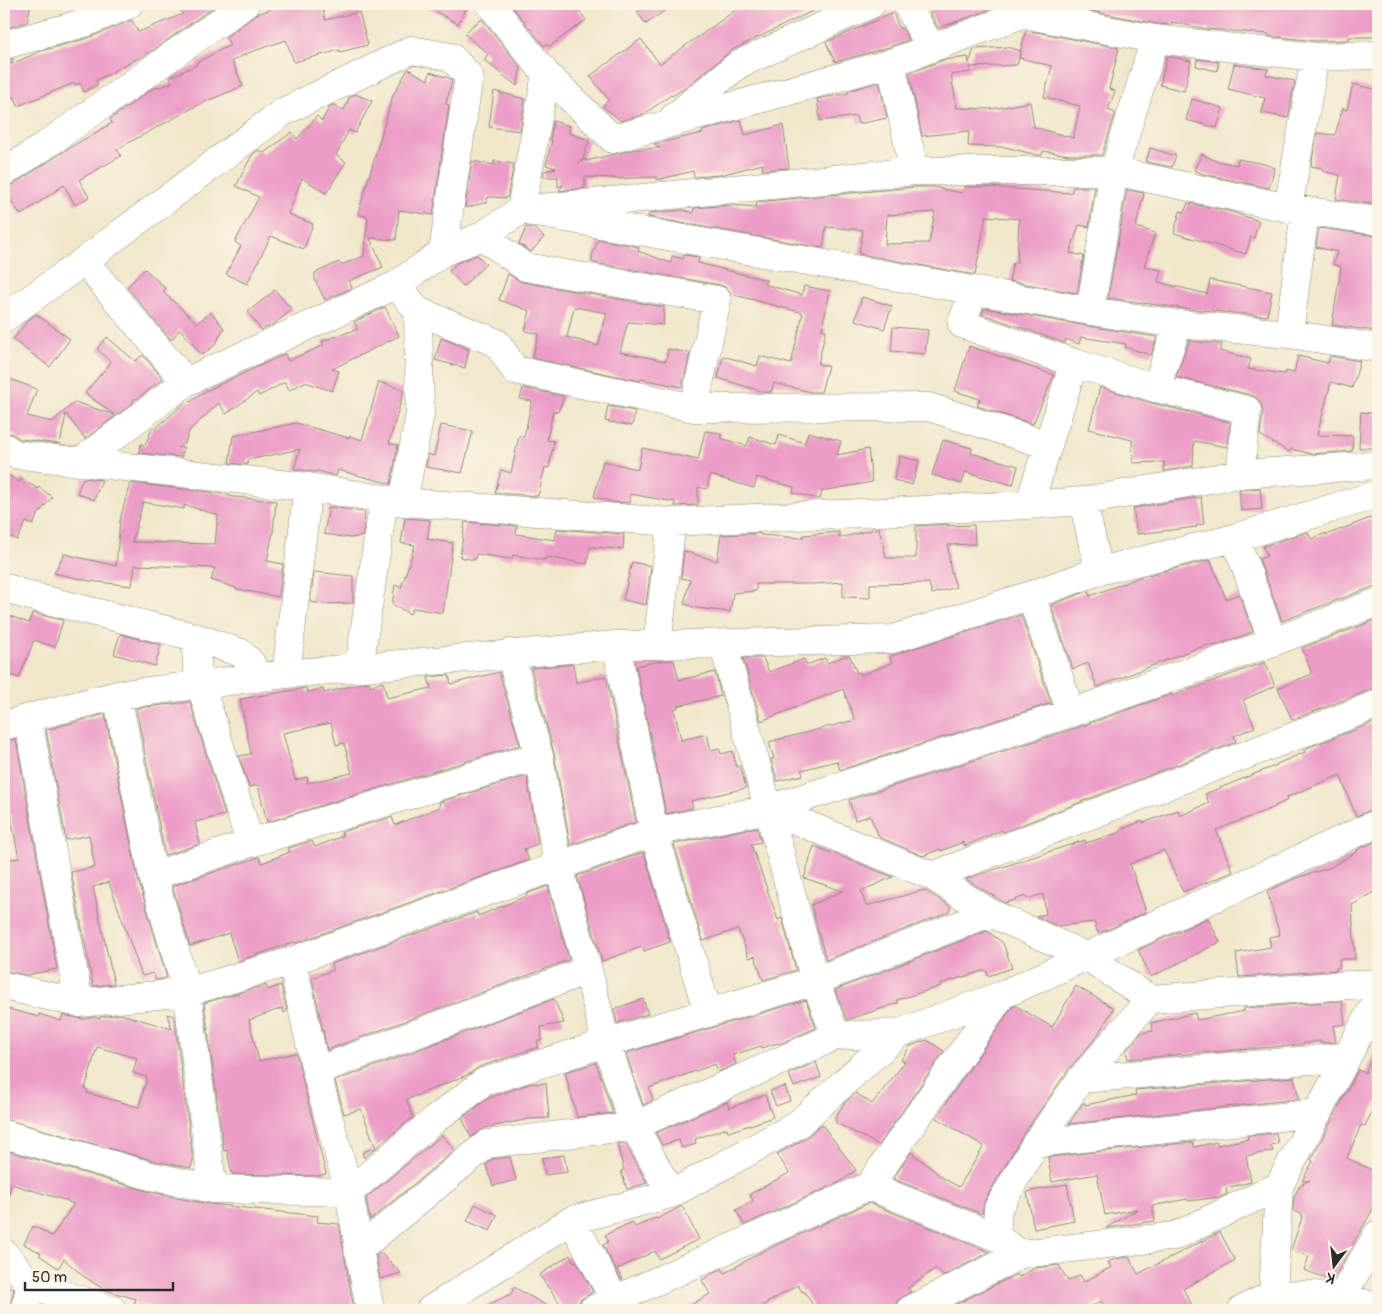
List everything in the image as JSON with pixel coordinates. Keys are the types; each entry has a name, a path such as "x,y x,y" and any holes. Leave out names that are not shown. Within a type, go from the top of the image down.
{"street":[{"path":"4,45 84,23 129,4"},
{"path":"4,172 48,144 245,4"},
{"path":"490,4 546,74 613,139 891,63 1049,4"},
{"path":"907,4 930,48"},
{"path":"666,124 738,64 861,6"},
{"path":"1023,14 1155,40 1315,57 1378,55"},
{"path":"1090,311 1114,171 1155,40"},
{"path":"4,318 284,112 411,50 451,57 469,76 443,252"},
{"path":"1288,334 1297,210 1315,57"},
{"path":"891,63 914,171"},
{"path":"521,210 546,74"},
{"path":"80,462 186,382 396,285 443,252 482,236 521,210 914,171 1114,171 1297,210 1378,221"},
{"path":"521,210 973,292 1090,311 1178,324 1288,334 1378,348"},
{"path":"482,236 524,266 717,300 694,408"},
{"path":"84,261 186,382"},
{"path":"396,285 418,311 496,343 515,370 694,408 929,407 1048,445"},
{"path":"973,292 962,324 1074,363 1156,388 1247,410 1240,474"},
{"path":"359,668 393,500 420,414 418,311"},
{"path":"1156,388 1178,324"},
{"path":"1029,505 1074,363"},
{"path":"4,447 14,454 308,487 393,500 672,522 1083,501 1240,474 1378,465"},
{"path":"286,674 308,487"},
{"path":"79,1003 16,722 117,695 286,674 616,645 657,646 893,639 1100,571 1236,538 1378,494"},
{"path":"1083,501 1100,571"},
{"path":"657,646 672,522"},
{"path":"1236,538 1273,642"},
{"path":"4,587 26,595 195,637 242,653 251,663 257,678"},
{"path":"1031,595 1071,713"},
{"path":"4,986 79,1003 187,992 292,960 654,832 768,809 1071,713 1273,642 1378,602"},
{"path":"195,637 196,667 250,843"},
{"path":"723,643 815,981 836,1036"},
{"path":"616,645 654,832 708,1013"},
{"path":"510,653 538,756 558,865 588,970 606,1043 634,1126 671,1194"},
{"path":"117,695 153,876 187,992 213,1189"},
{"path":"932,876 1378,704"},
{"path":"153,876 250,843 538,756"},
{"path":"768,809 932,876 990,913 1086,956 1150,999 1378,983"},
{"path":"358,1250 487,1144 634,1126 836,1036 899,1032 1002,995 1378,823"},
{"path":"4,1134 151,1176 213,1189 349,1192 433,1121 484,1082 606,1043 815,981 990,913"},
{"path":"292,960 316,1071 349,1192 370,1310"},
{"path":"316,1071 588,970"},
{"path":"572,1220 603,1305 869,1186 1002,995"},
{"path":"1273,1294 1279,1186 1378,998"},
{"path":"996,1237 998,1208 1036,1143 1081,1078 1150,999"},
{"path":"430,1310 572,1220 671,1194 798,1125 899,1032"},
{"path":"1081,1078 1347,1058"},
{"path":"1036,1143 1318,1113"},
{"path":"869,1186 996,1237 1021,1254"},
{"path":"910,1310 1021,1254 1175,1236 1279,1186"},
{"path":"1342,1296 1378,1234"},
{"path":"4,1253 27,1298 112,1310"},
{"path":"1242,1310 1273,1294 1342,1296 1378,1308"}],"building":[{"path":"4,4 31,4 27,22 4,29"},
{"path":"176,4 218,4 149,53 96,80 98,84 84,92 80,83 75,85 74,83 18,106 15,97 4,99 4,60 14,59 7,66 41,51 88,38 132,20 138,32 183,14"},
{"path":"286,4 322,4 325,20 359,12 368,45 294,62 286,40 248,53 232,61 243,86 200,104 117,149 121,156 79,180 89,197 75,205 64,185 21,215 4,191 4,187 12,185 112,123 110,119 152,89 172,83 170,77 197,65 196,63 230,45 226,37 257,14"},
{"path":"422,4 469,4 458,24"},
{"path":"510,4 574,4 586,20 549,47 547,44 544,46"},
{"path":"648,4 674,4 646,24 637,12"},
{"path":"744,4 827,4 732,50 685,88 671,95 644,114 621,121 602,106 609,100 590,76 641,39 660,64"},
{"path":"928,4 1003,5 938,28 930,13 933,12"},
{"path":"1070,4 1378,4 1378,37 1349,37 1349,40 1316,41 1268,36 1269,34 1206,29 1171,22 1171,25 1157,24 1070,7"},
{"path":"893,13 900,29 902,28 909,40 835,62 826,42"},
{"path":"482,19 521,68 517,86 484,60 488,54 465,34"},
{"path":"1026,30 1119,48 1109,89 1115,91 1108,110 1115,113 1115,115 1102,155 1069,155 1043,151 1042,155 1037,155 1005,147 968,146 969,131 922,136 909,73 943,60 968,57 969,63 974,49 1008,47 1021,51","holes":["1019,58 1052,66 1044,97 1080,106 1073,138 1034,127 1030,102 991,109 957,108 951,75 970,72 970,67 1017,65"]},
{"path":"1167,56 1191,61 1184,91 1160,85"},
{"path":"1197,59 1219,62 1217,71 1196,66"},
{"path":"1234,64 1268,69 1266,75 1295,81 1288,118 1262,113 1265,98 1228,89"},
{"path":"408,69 428,80 430,72 449,78 452,81 446,104 449,105 433,215 399,210 396,240 370,238 383,267 349,281 352,288 325,300 315,280 315,273 339,262 341,265 364,256 368,217 358,214 393,95"},
{"path":"879,82 887,118 858,124 856,116 820,121 817,99 849,93 848,91"},
{"path":"1353,84 1378,90 1378,205 1336,199 1340,175 1322,171 1323,168 1311,166 1317,133 1335,135 1343,108 1347,110"},
{"path":"494,91 525,99 520,131 489,127"},
{"path":"355,94 372,101 355,133 349,130 336,155 346,162 326,193 302,178 288,214 313,224 304,249 271,236 247,284 226,274 241,246 235,242 259,197 236,186 252,155 258,150 264,153 292,132 297,139 317,116 322,121 330,106 334,105 344,110 349,98"},
{"path":"1192,99 1223,108 1217,128 1186,120"},
{"path":"741,120 745,135 783,125 789,168 762,170 763,164 720,175 694,177 693,171 657,180 657,177 614,179 585,177 585,188 559,191 563,185 558,187 558,177 543,177 544,171 556,168 546,165 552,140 550,140 553,121 570,126 569,133 589,140 583,159 578,163 586,159 586,161 637,149 660,148 654,144 703,133 702,131"},
{"path":"1150,148 1176,156 1172,167 1146,162"},
{"path":"1202,154 1216,161 1237,165 1238,159 1275,168 1269,188 1203,174 1194,170"},
{"path":"472,161 494,165 494,161 514,164 507,198 488,197 487,202 465,208"},
{"path":"915,187 934,187 962,193 964,187 988,187 1071,193 1073,187 1095,187 1089,227 1079,225 1070,253 1084,256 1077,293 1009,281 1013,263 1017,263 1019,219 986,216 975,275 859,254 863,230 826,227 823,248 648,217 649,213 683,210 693,213 694,208 732,205 756,207 757,202","holes":["935,212 929,243 885,244 887,215"]},
{"path":"1127,190 1144,193 1136,227 1155,233 1144,266 1161,270 1158,282 1207,294 1210,280 1272,292 1267,316 1180,308 1108,298"},
{"path":"1188,203 1229,211 1259,221 1254,238 1251,237 1246,254 1174,233 1180,211 1184,212"},
{"path":"526,227 534,228 544,237 531,252 519,244"},
{"path":"1319,228 1378,236 1378,268 1373,285 1378,287 1378,321 1376,331 1332,325 1341,267 1333,264 1337,252 1316,247"},
{"path":"598,239 639,247 638,251 671,263 672,256 683,259 684,255 699,257 698,263 766,280 764,284 802,295 804,286 830,291 822,329 826,330 818,364 828,366 821,392 810,392 774,383 771,392 764,392 718,378 723,356 757,366 760,356 791,364 803,313 731,294 727,288 720,285 592,262 592,256"},
{"path":"477,255 486,264 463,286 449,271 457,263"},
{"path":"145,269 166,289 163,292 197,323 211,312 224,328 215,345 202,355 180,329 171,340 127,287"},
{"path":"508,274 522,282 664,307 663,325 628,322 620,352 666,361 668,349 690,353 682,387 641,379 640,381 532,358 539,334 525,331 530,311 499,300","holes":["574,307 607,313 598,346 567,337"]},
{"path":"275,290 292,310 274,324 261,330 248,312"},
{"path":"862,297 892,306 884,329 855,320"},
{"path":"385,307 399,336 332,369 339,371 332,391 305,382 289,390 285,382 259,396 257,392 226,414 219,403 189,431 185,443 177,448 184,447 181,457 139,453 141,444 145,445 153,427 156,428 188,400 190,402 206,391 285,354 288,361 324,345 322,341 358,329 354,322"},
{"path":"984,308 1157,337 1151,355 1125,347 1126,344 1081,337 1079,344 1066,339 1065,343 982,314"},
{"path":"36,314 70,339 50,367 13,340 28,320"},
{"path":"893,327 928,330 925,354 891,351"},
{"path":"107,337 135,361 143,355 163,379 137,399 134,399 133,403 85,439 66,414 60,444 20,439 13,434 4,432 4,377 37,389 27,416 52,422 75,402 115,415 85,393 111,362 97,349"},
{"path":"441,338 469,349 465,368 435,360"},
{"path":"1189,341 1222,344 1220,351 1251,359 1248,369 1285,374 1286,371 1294,373 1298,356 1328,363 1330,356 1360,361 1352,388 1331,382 1317,435 1353,436 1352,451 1311,454 1291,449 1289,452 1260,435 1263,411 1257,398 1176,377"},
{"path":"969,346 1054,375 1033,424 977,406 980,399 955,391"},
{"path":"379,382 404,390 389,443 398,445 391,484 338,470 336,476 317,471 294,469 300,449 248,460 247,465 229,463 233,436 296,423 362,440"},
{"path":"1100,387 1152,403 1230,422 1227,447 1194,441 1193,466 1164,471 1164,462 1133,463 1132,440 1089,429"},
{"path":"523,388 564,396 558,412 553,411 547,440 554,441 549,468 545,467 538,496 495,493 501,470 511,473 519,436 524,437 532,401 520,399"},
{"path":"608,406 635,411 632,426 605,421"},
{"path":"1361,412 1378,414 1378,448 1359,448"},
{"path":"441,425 473,431 462,473 426,467 428,454 434,456"},
{"path":"705,431 721,433 721,438 747,446 750,437 776,445 779,435 805,443 808,432 841,441 837,455 868,449 872,482 822,491 820,499 793,493 794,487 757,477 754,488 710,475 707,489 698,487 698,505 675,506 675,502 630,494 630,503 613,502 594,497 603,461 638,469 642,448 698,460"},
{"path":"943,440 972,448 971,453 1018,466 1013,485 965,472 962,484 932,475"},
{"path":"900,456 919,461 912,485 894,480"},
{"path":"4,472 19,482 22,479 38,489 39,487 52,497 37,516 33,525 26,522 17,540 4,533 4,524 10,511 4,508 10,499 4,495"},
{"path":"83,478 102,480 94,500 77,493"},
{"path":"130,483 276,501 273,532 267,561 283,564 279,597 236,589 211,580 215,568 135,565 132,586 90,581 54,573 64,554 116,566 120,520","holes":["143,502 184,509 184,505 218,515 215,544 132,542"]},
{"path":"1260,488 1262,509 1241,511 1239,490"},
{"path":"1201,497 1204,524 1196,525 1197,527 1137,534 1133,508"},
{"path":"329,507 365,512 363,536 350,538 324,534"},
{"path":"1378,515 1378,587 1372,587 1282,621 1259,559 1267,556 1263,546 1308,532 1311,539 1326,533 1326,535"},
{"path":"405,518 430,520 427,539 453,543 443,613 413,608 410,614 392,604 395,585 401,588 415,545 401,543"},
{"path":"465,522 517,526 516,534 555,540 557,529 624,534 623,549 590,547 587,564 546,557 545,560 513,555 512,559 476,554 475,560 460,557"},
{"path":"948,524 948,526 974,525 975,544 948,545 950,568 956,587 932,594 929,583 870,584 870,598 843,597 843,582 756,584 756,591 733,593 730,612 697,608 684,604 690,580 681,578 684,551 717,561 721,535 760,533 760,535 803,538 803,535 839,532 839,538 879,528 886,558 916,558 916,526"},
{"path":"1210,560 1226,599 1239,594 1253,632 1213,646 1212,644 1195,649 1097,687 1088,663 1073,669 1051,605 1088,591 1090,596 1140,577"},
{"path":"632,562 651,566 646,605 623,600"},
{"path":"314,572 353,576 353,603 324,604 310,602"},
{"path":"32,613 63,620 55,647 34,640 19,678 4,673 4,624 7,615 29,623"},
{"path":"1021,615 1051,703 840,770 837,761 801,770 803,775 777,781 769,742 855,720 843,689 761,721 743,658 763,658 769,672 804,659 807,665 825,658 827,663 850,656 857,673 860,672 861,675 892,663 890,657 905,651"},
{"path":"1378,619 1378,689 1372,689 1292,720 1278,688 1312,674 1302,648"},
{"path":"120,634 161,645 155,666 114,654"},
{"path":"674,660 679,680 715,672 721,696 677,706 678,708 674,709 681,740 707,734 711,750 719,748 721,754 733,751 736,767 740,766 746,788 691,801 693,808 666,814 636,666"},
{"path":"1265,662 1275,686 1243,700 1255,727 1234,736 1236,742 1003,832 1002,830 965,846 963,842 923,856 879,837 870,816 855,820 849,800 1076,728"},
{"path":"573,664 576,683 606,676 636,822 570,845 554,753 531,668"},
{"path":"499,672 520,745 267,822 258,785 249,787 239,756 251,754 240,699 306,688 307,692 323,689 324,693 369,682 370,686 383,682 387,698 431,688 428,677 449,675 451,684","holes":["331,723 336,745 344,743 352,773 308,783 307,777 295,780 283,733"]},
{"path":"190,702 225,815 195,822 200,844 165,855 136,708"},
{"path":"105,714 138,879 167,978 156,980 153,973 142,976 109,882 93,887 114,984 93,986 71,872 95,867 89,835 66,840 46,730"},
{"path":"1378,721 1378,808 1356,816 1340,775 1287,797 1288,800 1275,807 1216,830 1233,872 1183,892 1164,850 1130,864 1146,912 1105,931 1098,933 1094,922 1057,926 1036,916 1046,914 1043,894 1027,899 1026,896 1005,903 966,879 1085,840 1086,843 1121,832 1120,830 1142,821 1143,823 1178,810 1180,816 1209,803 1205,794 1277,765 1305,752 1304,749"},
{"path":"16,739 57,969 27,975 4,971 4,860 19,858 10,813 4,815 4,741"},
{"path":"527,776 538,844 524,849 529,860 296,943 238,961 229,933 190,946 172,886 259,857 262,863 290,852 288,848 312,841 315,847 343,836 341,832 392,817 395,825 440,807 439,802"},
{"path":"757,827 761,842 751,844 778,920 782,918 796,970 763,980 755,956 749,958 738,929 703,941 674,844"},
{"path":"1378,840 1378,890 1352,905 1355,959 1339,959 1340,967 1336,968 1337,970 1239,977 1236,953 1271,947 1269,937 1280,935 1267,891 1296,878 1329,868 1357,850"},
{"path":"814,846 893,877 861,891 866,906 924,890 951,907 949,912 826,960 811,905 843,891 804,878"},
{"path":"644,852 670,942 644,951 642,947 602,961 577,876"},
{"path":"548,886 569,960 327,1050 312,978 333,970 331,964 477,912 478,916"},
{"path":"1208,918 1220,942 1151,977 1138,950"},
{"path":"987,931 1003,943 1012,968 988,976 986,970 940,984 941,986 897,1000 898,1003 847,1020 835,990"},
{"path":"266,985 268,990 281,985 287,1011 284,1013 282,1008 249,1020 259,1061 296,1053 326,1174 318,1176 232,1174 227,1150 224,1151 204,1003"},
{"path":"1076,986 1114,1008 1095,1039 1068,1070 1023,1135 985,1200 982,1214 893,1179 911,1152 943,1178 959,1187 984,1146 936,1118 1012,1007 1016,1006 1052,1027"},
{"path":"554,999 564,1023 541,1027 542,1040 537,1042 539,1047 479,1067 469,1074 406,1100 413,1117 376,1148 361,1109 344,1114 335,1081"},
{"path":"643,999 648,1014 617,1023 614,1009"},
{"path":"806,1000 816,1028 779,1044 762,1048 761,1046 733,1055 736,1064 718,1072 715,1064 649,1088 653,1100 643,1105 626,1053"},
{"path":"1342,1001 1345,1024 1333,1026 1336,1042 1321,1043 1320,1041 1297,1045 1128,1059 1126,1051 1141,1033 1153,1031 1151,1023 1195,1013 1197,1020 1244,1011 1244,1008"},
{"path":"4,1008 39,1017 39,1014 61,1021 63,1015 83,1019 95,1017 100,1019 100,1017 121,1014 172,1029 167,1014 174,1016 193,1160 191,1168 155,1161 4,1119 4,1080 11,1055 4,1053","holes":["97,1047 137,1058 133,1073 147,1077 139,1107 87,1093 88,1090 85,1089"]},
{"path":"927,1040 944,1051 879,1145 836,1123 836,1116 845,1102 856,1093 872,1104 905,1062 901,1060 910,1046"},
{"path":"1378,1044 1378,1099 1365,1126 1361,1125 1347,1158 1378,1173 1378,1200 1333,1280 1331,1280 1304,1270 1309,1256 1291,1250 1303,1215 1293,1210 1294,1197 1300,1185 1310,1180 1302,1181 1358,1070 1365,1073"},
{"path":"816,1062 821,1077 794,1087 789,1074"},
{"path":"596,1063 613,1113 577,1117 565,1072"},
{"path":"1294,1077 1299,1099 1069,1124 1083,1103 1085,1105 1136,1095 1135,1090"},
{"path":"546,1083 549,1118 529,1119 485,1128 471,1137 462,1118 487,1099 529,1084"},
{"path":"785,1086 790,1101 776,1106 770,1091"},
{"path":"765,1095 773,1117 728,1132 727,1128 695,1139 696,1144 682,1148 679,1140 662,1145 656,1133 727,1102 729,1108"},
{"path":"819,1126 823,1126 856,1170 840,1182 744,1225 736,1210 753,1201 750,1194 789,1173 777,1154 805,1139"},
{"path":"1276,1133 1278,1143 1271,1145 1273,1151 1246,1156 1251,1182 1226,1188 1227,1194 1221,1197 1188,1201 1187,1199 1152,1206 1155,1221 1106,1228 1138,1209 1105,1215 1097,1174 1052,1182 1048,1157 1193,1142 1194,1147 1217,1142 1217,1145 1248,1139 1247,1136"},
{"path":"442,1135 455,1150 370,1220 366,1198"},
{"path":"625,1143 647,1183 627,1189 621,1171 624,1170 617,1144"},
{"path":"376,1148 364,1158 362,1152"},
{"path":"4,1150 147,1191 187,1200 318,1216 317,1222 339,1224 354,1310 165,1310 134,1303 136,1299 105,1290 83,1276 64,1259 58,1268 39,1255 41,1253 24,1244 33,1226 52,1236 74,1204 11,1184 8,1196 4,1195"},
{"path":"564,1155 567,1172 545,1175 542,1158"},
{"path":"510,1157 516,1180 493,1186 486,1165 493,1159"},
{"path":"1067,1184 1074,1221 1034,1229 1027,1192"},
{"path":"869,1203 990,1252 943,1276 936,1268 908,1288 911,1292 897,1301 895,1310 816,1310 798,1285 755,1310 682,1310 710,1294 702,1280 717,1271 722,1269 725,1273 759,1253"},
{"path":"475,1204 497,1215 490,1231 467,1221"},
{"path":"682,1206 699,1239 659,1259 655,1251 617,1269 623,1279 621,1280 603,1245 608,1242 605,1235 632,1222 635,1227 657,1219"},
{"path":"1220,1232 1235,1260 1183,1289 1195,1310 1106,1310 1101,1301 1085,1310 944,1310 1017,1274 1019,1277 1035,1268 1059,1265 1068,1281 1080,1275 1084,1282 1111,1267 1108,1262 1129,1257 1138,1274"},
{"path":"380,1252 401,1273 380,1279 376,1255"},
{"path":"570,1255 574,1262 576,1261 593,1292 580,1300 577,1310 565,1310 539,1275"},
{"path":"4,1285 14,1289 9,1310 4,1310"},
{"path":"514,1287 554,1310 477,1310 511,1294"}]}
